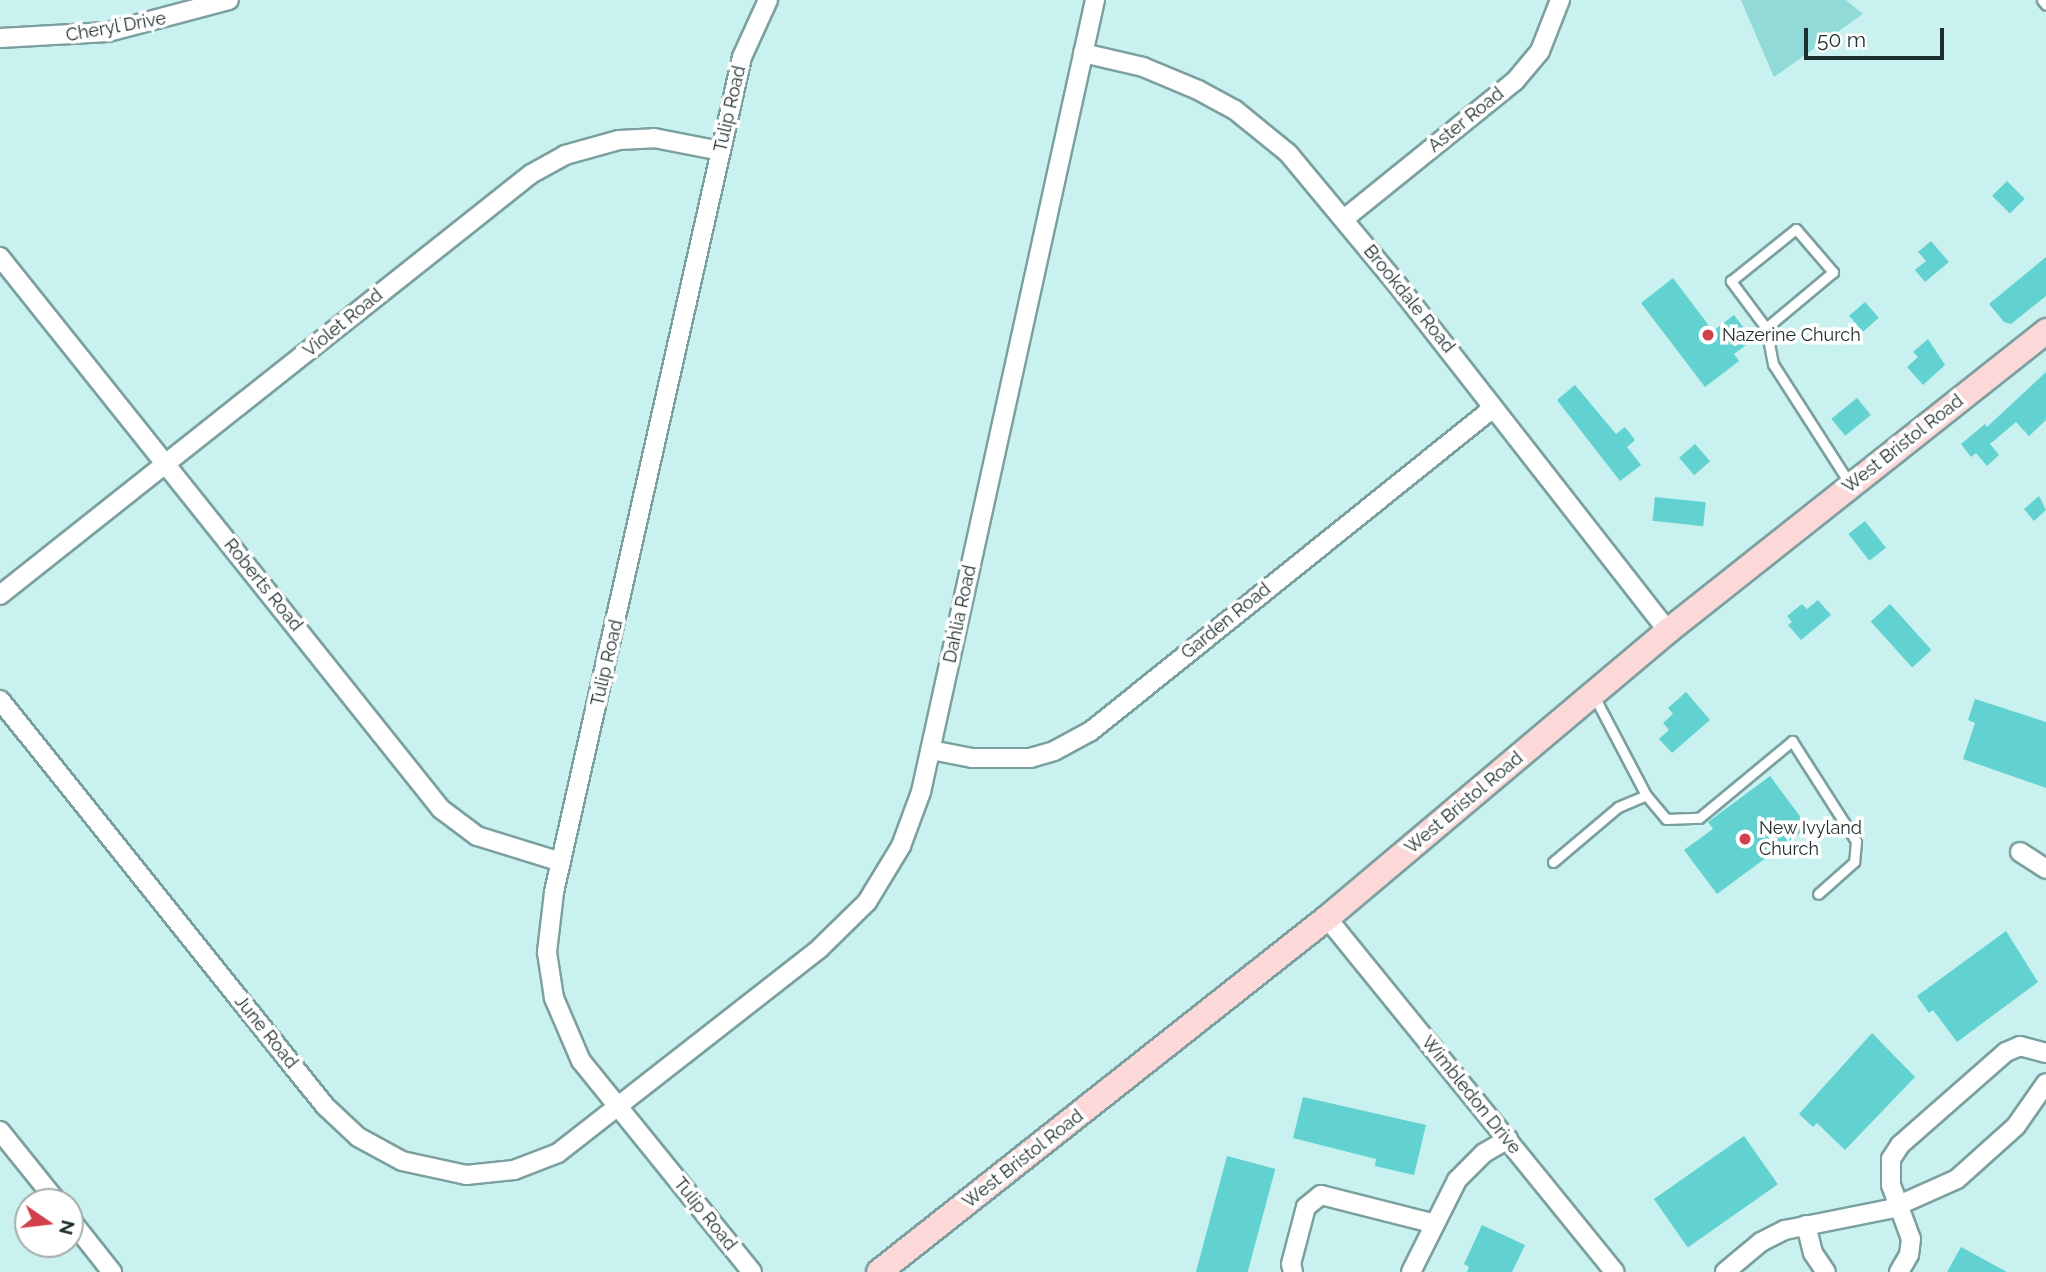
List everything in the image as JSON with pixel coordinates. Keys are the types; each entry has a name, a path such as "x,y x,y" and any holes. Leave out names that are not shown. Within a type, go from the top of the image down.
{"main road":[{"name":"West Bristol Road","path":"880,1272 1327,918 1668,631 2046,331"}],"street":[{"name":"Cheryl Drive","path":"0,38 108,32 229,0"},
{"name":"Tulip Road","path":"752,1272 581,1061 554,998 547,952 561,862 741,57 768,0"},
{"name":"Dahlia Road","path":"619,1109 820,948 867,902 901,846 921,792 931,750 1095,0"},
{"name":"Aster Road","path":"1344,219 1515,81 1540,51 1560,0"},
{"name":"Brookdale Road","path":"1083,53 1166,75 1235,110 1288,153 1344,219 1668,631"},
{"name":"Violet Road","path":"0,595 516,185 565,155 638,138 721,151"},
{"name":"Roberts Road","path":"0,257 442,809 477,836 561,862"},
{"name":"Garden Road","path":"931,750 972,758 1030,758 1061,748 1091,731 1493,408"},
{"name":"June Road","path":"0,700 325,1106 358,1137 392,1156 436,1171 487,1174 514,1170 558,1153 619,1109"},
{"path":"2020,852 2046,869"},
{"name":"Wimbledon Drive","path":"1327,918 1615,1272"},
{"path":"1899,1272 1911,1239 1889,1174 1900,1145 2006,1052 2020,1046 2046,1053"},
{"path":"1725,1272 1761,1242 1806,1225 1899,1205 1934,1193 1986,1157 2016,1126 2046,1083"},
{"path":"0,1130 46,1188"},
{"path":"1411,1272 1432,1223 1457,1180 1484,1153 1508,1139"},
{"path":"1293,1272 1290,1264 1306,1207 1321,1195 1432,1223"},
{"path":"1806,1225 1813,1253 1826,1272"},
{"path":"84,1237 112,1272"}],"lane":[{"path":"2042,0 2046,5"},
{"path":"1766,328 1833,272 1796,229 1731,281 1766,328 1773,364 1851,486"},
{"path":"1593,695 1646,795 1666,819 1699,818 1792,741 1856,841 1854,862 1818,894"},
{"path":"1553,862 1618,807 1646,795"}],"shaded area":[{"path":"1741,0 1846,0 1863,14 1774,77"}],"building":[{"path":"2007,181 2025,199 2010,214 1992,196"},
{"path":"1931,241 1949,262 1925,282 1915,270 1926,261 1918,252"},
{"path":"2046,257 2046,296 2011,324 2004,322 1989,304"},
{"name":"Nazerine Church","path":"1673,278 1713,331 1734,315 1753,340 1734,354 1739,361 1705,387 1641,303"},
{"path":"1865,302 1879,318 1863,332 1849,316"},
{"path":"1928,339 1945,365 1923,385 1907,367 1918,357 1913,352"},
{"path":"2046,372 2046,420 2029,436 2016,422 1990,444 1999,455 1987,466 1976,453 1971,457 1961,444 1985,424 1987,427"},
{"path":"1575,385 1616,434 1625,427 1635,440 1627,447 1641,465 1620,481 1557,400"},
{"path":"1857,398 1871,415 1845,436 1831,419"},
{"path":"1695,444 1710,461 1694,475 1679,458"},
{"path":"2039,496 2046,510 2034,521 2024,509"},
{"path":"1655,497 1706,502 1703,526 1652,521"},
{"path":"1865,521 1886,548 1869,561 1848,534"},
{"path":"1818,600 1831,615 1801,640 1788,625 1792,622 1787,616 1802,604 1807,609"},
{"path":"1890,604 1931,650 1912,667 1871,621"},
{"path":"1686,692 1710,720 1672,753 1659,739 1669,730 1663,723 1673,714 1668,708"},
{"path":"1975,699 2046,722 2046,788 1963,759 1975,723 1968,720"},
{"name":"New Ivyland Church","path":"1770,776 1808,827 1717,894 1684,850 1713,829 1708,822"},
{"path":"2006,931 2038,982 1957,1042 1933,1010 1929,1013 1917,996"},
{"path":"1872,1033 1915,1077 1845,1150 1817,1123 1813,1127 1799,1114"},
{"path":"1303,1097 1426,1125 1414,1175 1375,1166 1376,1159 1293,1138"},
{"path":"1744,1136 1778,1184 1688,1247 1654,1199"},
{"path":"1227,1156 1275,1169 1248,1272 1196,1272"},
{"path":"1482,1225 1525,1245 1512,1272 1467,1272 1469,1267 1464,1264"},
{"path":"1961,1247 2007,1272 1947,1272"}],"place":[{"name":"Nazerine Church","path":"1708,335"},
{"name":"New Ivyland Church","path":"1745,839"}]}
